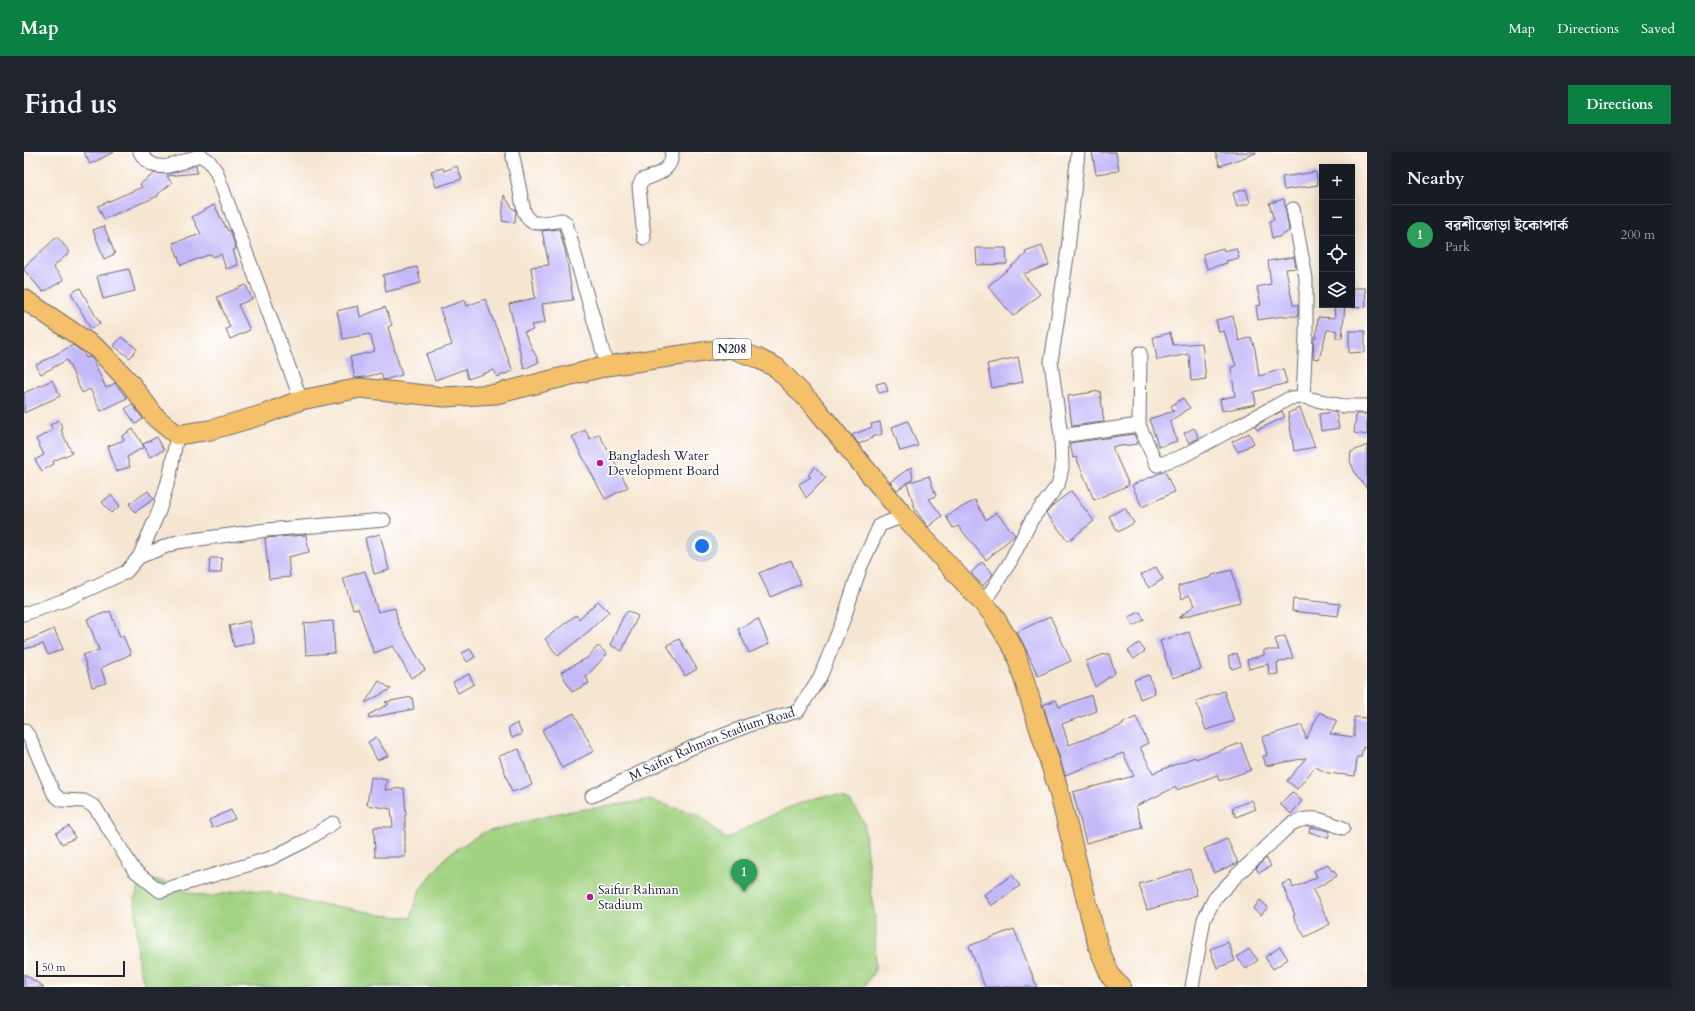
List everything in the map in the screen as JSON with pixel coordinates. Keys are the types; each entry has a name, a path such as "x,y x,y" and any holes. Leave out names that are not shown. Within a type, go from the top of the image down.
{"highway":[{"path":"24,299 99,350 130,383 156,418 177,435"},
{"name":"N208","path":"177,435 210,430 262,415 301,400 360,388 444,396 496,394 607,366 730,348 777,368 814,406 904,516 992,613 1015,651 1058,788 1098,946 1111,977 1121,987"}],"street":[{"path":"140,152 154,166 164,167 200,155 209,161 216,171 301,400"},
{"path":"512,152 524,211 527,218 536,223 562,220 566,223 607,366"},
{"path":"644,238 639,186 642,180 665,170 672,160 672,152"},
{"path":"983,604 1010,562 1032,519 1058,485 1062,468 1061,436 1051,362 1068,250 1078,152"},
{"path":"1293,209 1306,278 1306,335 1303,397"},
{"path":"1140,352 1139,425 1157,465 1183,456 1290,398 1303,397 1343,406 1367,406"},
{"path":"1061,436 1139,425"},
{"path":"24,614 65,600 126,572 139,556 158,511 170,475 177,435"},
{"name":"M Saifur Rahman Stadium Road","path":"592,796 691,748 752,724 798,711 820,677 844,618 860,568 880,525 904,516"},
{"path":"139,556 177,542 267,530 384,520"},
{"path":"24,730 30,738 54,794 61,800 84,801 95,807 134,870 160,891 271,858 307,840 333,823"},
{"path":"1192,987 1204,919 1215,898 1236,875 1291,824 1302,819 1321,819 1343,828"}],"green space":[{"path":"823,796 839,796 850,801 864,823 871,895 876,923 875,970 864,987 145,987 138,962 135,897 142,880 161,881 184,891 209,897 246,889 279,894 309,903 343,907 382,915 411,918 420,889 448,855 482,833 559,813 649,800 698,815 726,839 785,809"}],"building":[{"path":"84,152 114,152 90,164"},
{"path":"1092,152 1116,152 1119,171 1096,174"},
{"path":"1215,152 1256,152 1256,153 1220,166"},
{"path":"196,165 197,173 167,176 172,183 158,194 158,196 104,219 98,206 142,187 140,184 155,173 169,174"},
{"path":"457,166 462,179 436,187 431,171 443,168 444,171"},
{"path":"1316,172 1318,185 1284,190 1282,177"},
{"path":"1246,189 1250,203 1237,207 1233,193"},
{"path":"504,195 513,209 516,209 515,223 502,221"},
{"path":"1284,199 1289,231 1279,237 1272,238 1269,221 1274,220 1269,203"},
{"path":"214,205 228,231 230,230 236,249 233,250 238,265 226,269 221,254 212,257 211,254 181,265 173,243 201,234 192,217"},
{"path":"104,226 115,254 104,259 93,230"},
{"path":"559,229 566,254 573,300 542,304 545,323 531,325 533,330 524,332 539,362 524,369 509,304 535,298 531,267 549,265 542,231"},
{"path":"57,237 70,252 53,267 64,280 43,292 24,270 24,267"},
{"path":"1042,246 1049,265 1023,274 1040,294 1013,316 988,286 1026,254 1025,252"},
{"path":"976,248 1006,248 1007,264 977,265"},
{"path":"1223,248 1224,251 1236,248 1239,258 1226,261 1227,263 1207,269 1203,254"},
{"path":"1294,257 1296,268 1286,269 1293,305 1298,305 1298,316 1284,316 1258,320 1256,306 1261,305 1257,287 1271,284 1268,261"},
{"path":"417,267 421,283 386,292 383,275"},
{"path":"129,269 135,291 103,299 97,276"},
{"path":"246,285 252,299 238,305 250,330 230,339 226,329 230,327 217,297"},
{"path":"80,288 100,324 91,329 71,293"},
{"path":"1355,288 1365,288 1366,307 1355,308"},
{"path":"485,299 513,371 497,377 494,370 468,379 465,369 435,380 426,354 452,345 440,309 465,300 467,306"},
{"path":"358,306 360,317 385,307 392,325 388,327 402,375 384,380 381,373 355,378 350,357 375,351 370,334 343,339 337,311"},
{"path":"1334,308 1345,308 1342,338 1336,338 1336,330 1327,330 1319,359 1313,358 1314,337 1316,338 1318,317 1335,318"},
{"path":"1233,316 1239,341 1251,337 1255,349 1259,376 1283,369 1287,383 1254,392 1256,404 1222,411 1220,399 1235,396 1231,367 1236,366 1224,331 1219,332 1216,320"},
{"path":"1349,331 1365,331 1365,352 1349,353"},
{"path":"1170,333 1173,345 1202,343 1206,379 1191,381 1189,354 1157,360 1153,337"},
{"path":"121,337 137,349 130,358 114,346"},
{"path":"73,345 83,352 86,358 92,358 106,388 115,383 127,398 101,411 90,389 82,393 67,360 41,374 36,365"},
{"path":"1018,357 1023,382 992,388 987,364"},
{"path":"52,380 60,396 24,413 24,393"},
{"path":"885,382 888,391 879,393 876,384"},
{"path":"1100,391 1104,422 1072,426 1068,396"},
{"path":"1183,398 1190,408 1170,421 1177,441 1159,447 1149,419 1174,411 1171,406"},
{"path":"132,404 143,419 136,424 125,409"},
{"path":"1300,408 1315,447 1294,451 1288,413"},
{"path":"1282,411 1285,417 1257,430 1255,426"},
{"path":"1336,413 1339,428 1321,431 1319,414"},
{"path":"1356,414 1367,414 1367,435 1354,433"},
{"path":"59,420 63,429 61,430 72,453 53,461 54,464 42,471 35,460 44,455 36,439 53,430 50,425"},
{"path":"908,421 918,446 900,451 892,427"},
{"path":"880,422 882,434 872,437 859,444 852,435 872,427 871,424"},
{"path":"1194,428 1199,438 1189,443 1184,433"},
{"path":"133,429 144,447 127,457 130,467 116,471 108,446 124,440 122,436"},
{"name":"Bangladesh Water Development Board","path":"585,430 590,439 599,434 628,487 605,499 572,437"},
{"path":"1249,433 1254,443 1238,452 1232,442"},
{"path":"1134,434 1138,444 1112,447 1129,485 1094,500 1076,457 1073,458 1070,443"},
{"path":"157,437 164,450 150,457 143,444"},
{"path":"1367,445 1367,488 1356,475 1350,461 1351,452"},
{"path":"815,467 826,478 806,498 799,484 811,477 808,475"},
{"path":"911,467 913,479 897,490 890,482"},
{"path":"1165,471 1174,492 1142,507 1132,485"},
{"path":"929,476 936,496 929,499 942,516 928,527 915,509 907,483"},
{"path":"148,491 154,499 135,512 129,504"},
{"path":"1071,491 1094,521 1068,541 1046,513 1053,505"},
{"path":"111,495 120,506 111,513 102,502"},
{"path":"975,500 986,520 996,512 1015,535 986,560 958,526 953,528 946,516"},
{"path":"1125,508 1134,523 1118,532 1109,516"},
{"path":"380,534 389,570 374,574 365,538"},
{"path":"306,535 309,552 288,557 290,577 269,579 265,538"},
{"path":"210,558 222,558 221,573 209,573"},
{"path":"791,560 801,584 770,597 759,573"},
{"path":"982,562 993,574 983,586 971,573"},
{"path":"1156,567 1163,579 1149,588 1141,575"},
{"path":"1232,570 1240,602 1178,618 1195,605 1189,595 1182,599 1178,586"},
{"path":"365,571 378,612 395,608 398,623 425,670 411,678 393,646 374,653 358,608 353,609 343,578"},
{"path":"1293,599 1340,604 1338,616 1292,611"},
{"path":"598,601 609,612 589,631 558,656 545,639 576,615 579,619"},
{"path":"110,611 120,637 123,636 131,654 101,668 106,683 92,687 83,655 99,650 87,619"},
{"path":"628,611 638,616 622,651 610,645 623,617"},
{"path":"1140,612 1144,620 1133,626 1129,617"},
{"path":"1050,616 1071,661 1038,676 1017,632"},
{"path":"758,619 769,644 749,653 738,629"},
{"path":"249,621 254,642 234,647 229,626"},
{"path":"333,621 335,653 306,655 304,623"},
{"path":"54,629 63,649 48,655 43,644 24,649 24,642"},
{"path":"1189,632 1201,669 1172,678 1160,641"},
{"path":"1285,636 1293,658 1277,663 1278,674 1269,675 1268,664 1249,669 1247,660 1264,655 1264,650 1279,650 1275,639"},
{"path":"679,639 697,669 685,676 667,645"},
{"path":"1139,643 1145,651 1134,659 1128,651"},
{"path":"598,646 607,654 586,677 589,683 572,692 561,672 587,658"},
{"path":"470,649 475,657 467,662 462,653"},
{"path":"1237,653 1241,666 1232,669 1228,657"},
{"path":"1109,654 1115,673 1095,687 1086,661"},
{"path":"469,674 474,684 458,693 453,682"},
{"path":"1149,675 1155,693 1140,699 1134,680"},
{"path":"379,681 391,689 365,703"},
{"path":"1224,691 1234,721 1206,730 1196,701"},
{"path":"1091,695 1097,711 1062,724 1069,745 1123,725 1123,723 1136,717 1148,743 1140,747 1153,773 1195,757 1196,759 1241,743 1251,770 1219,781 1217,775 1177,790 1176,787 1136,806 1142,828 1086,843 1073,792 1134,776 1123,753 1065,775 1043,705 1056,700 1059,707"},
{"path":"412,697 414,709 369,718 368,715 389,704 385,702"},
{"path":"1320,712 1337,721 1330,734 1354,737 1354,717 1367,718 1367,749 1363,747 1361,757 1357,757 1355,776 1328,773 1315,767 1297,789 1287,781 1306,758 1266,766 1263,756 1267,755 1262,737 1302,725 1306,739"},
{"path":"574,713 594,751 562,768 542,730"},
{"path":"517,723 522,734 512,738 508,728"},
{"path":"376,737 388,756 377,760 368,742"},
{"path":"519,749 532,785 512,792 499,756"},
{"path":"371,777 387,780 385,790 404,788 406,815 405,857 375,857 374,827 393,827 391,809 367,805"},
{"path":"1292,792 1302,801 1291,814 1280,804"},
{"path":"1252,800 1256,809 1236,817 1232,808"},
{"path":"231,810 235,819 212,828 209,820"},
{"path":"69,826 75,838 62,844 56,833"},
{"path":"1310,827 1330,831 1328,838 1309,832"},
{"path":"1227,839 1238,863 1214,873 1204,849"},
{"path":"1266,858 1271,866 1259,873 1256,868"},
{"path":"1328,864 1337,876 1313,890 1330,924 1305,937 1293,916 1295,915 1282,884 1291,881 1293,888 1317,877 1314,871"},
{"path":"1190,869 1197,895 1147,910 1139,884"},
{"path":"1012,875 1020,886 991,906 984,895"},
{"path":"1260,900 1268,907 1261,915 1253,909"},
{"path":"1014,929 1037,987 985,987 969,946"},
{"path":"1228,942 1235,961 1217,968 1210,949"},
{"path":"1280,947 1288,959 1273,969 1265,957"},
{"path":"1249,949 1258,960 1246,969 1237,957"},
{"path":"24,974 44,987 24,987"}],"place":[{"name":"Bangladesh Water Development Board","path":"600,463"},
{"name":"বরশীজোড়া ইকোপার্ক","path":"744,892"},
{"name":"Saifur Rahman Stadium","path":"590,897"}]}
